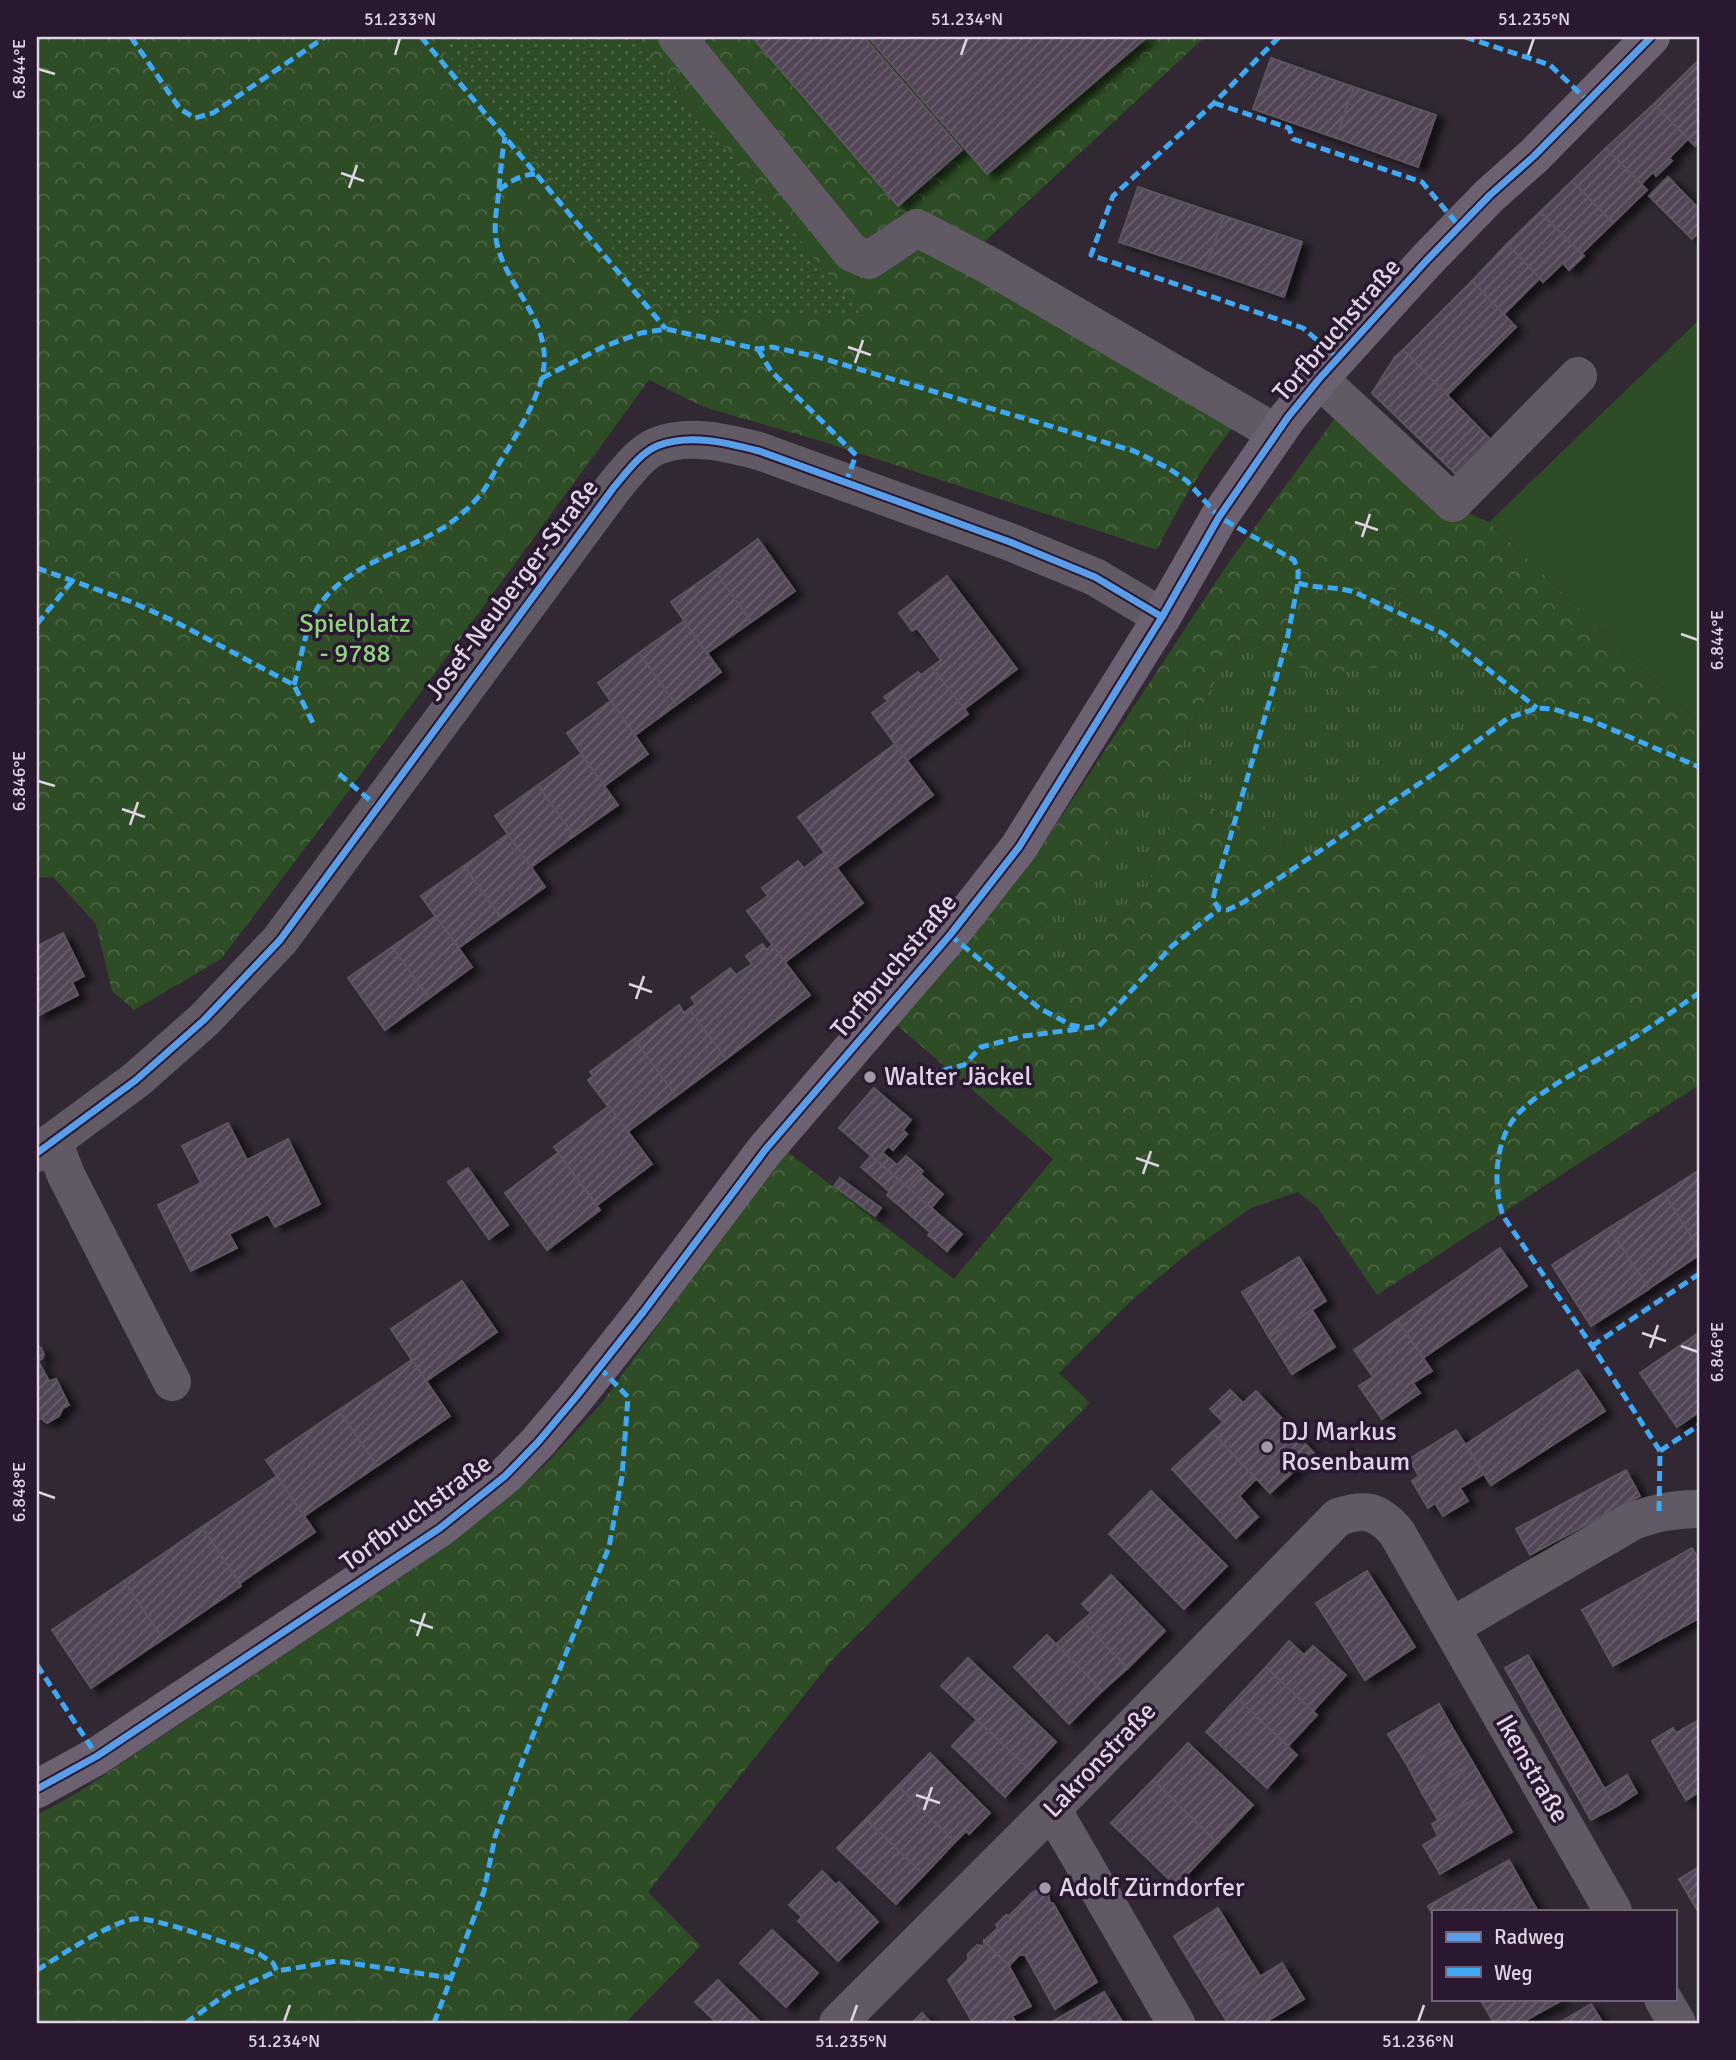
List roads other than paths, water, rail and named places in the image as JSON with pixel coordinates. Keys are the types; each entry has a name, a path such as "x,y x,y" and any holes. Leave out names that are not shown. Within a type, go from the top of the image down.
{"main road":[{"name":"Torfbruchstraße","path":"37,1789 97,1756 440,1528 505,1476 538,1442 652,1300 765,1150 950,935 1019,847 1162,617 1219,517 1276,433 1319,379 1459,226 1534,156 1651,37"}],"street":[{"path":"677,37 852,253 869,260 917,228 990,266 1276,433"},
{"path":"1319,379 1453,503 1578,376"},
{"name":"Josef-Neuberger-Straße","path":"45,1147 136,1080 204,1020 280,940 614,487 644,454 657,446 699,440 726,443 759,452 1010,542 1095,577 1162,617"},
{"path":"45,1147 66,1175 172,1382"},
{"path":"1451,1627 1633,1521 1659,1511 1699,1509"},
{"name":"Lakronstraße","path":"838,2023 1338,1517 1356,1511 1369,1513"},
{"name":"Ikenstraße","path":"1369,1513 1385,1519 1396,1533 1612,1910"},
{"path":"1052,1809 1176,2023"},
{"path":"1664,2000 1677,2023"}],"place":[{"name":"Walter Jäckel","path":"870,1077"},
{"name":"DJ Markus Rosenbaum","path":"1267,1447"},
{"name":"Adolf Zürndorfer","path":"1045,1888"}],"park label":[{"name":"Spielplatz - 9788","path":"355,639"}]}
